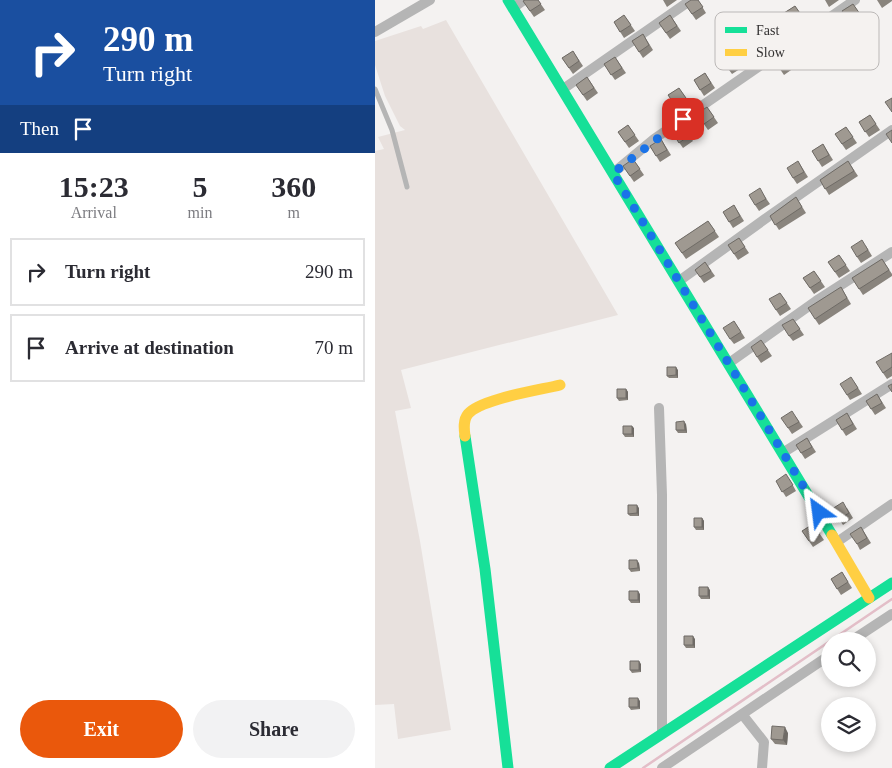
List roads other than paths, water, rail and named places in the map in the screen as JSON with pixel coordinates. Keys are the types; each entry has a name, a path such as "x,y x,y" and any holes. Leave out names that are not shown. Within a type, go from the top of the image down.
{"street":[{"path":"375,32 430,0"},
{"path":"524,0 511,4 783,452 869,598"},
{"path":"563,89 691,0"},
{"path":"838,12 855,0"},
{"path":"613,173 654,140 754,70"},
{"path":"679,282 771,214 892,130"},
{"path":"729,363 816,301 892,252"},
{"path":"783,452 892,384"},
{"path":"508,768 485,569 464,427 467,415 478,406 560,385"},
{"path":"659,408 662,495 662,732"},
{"path":"837,542 892,504"},
{"path":"610,768 662,732 892,583"},
{"path":"865,632 892,614"},
{"path":"662,768 821,661"},
{"path":"742,714 764,742 763,768"}],"lane":[{"path":"375,89 392,130 407,187"}],"waterway":[{"path":"643,768 892,599"}]}
